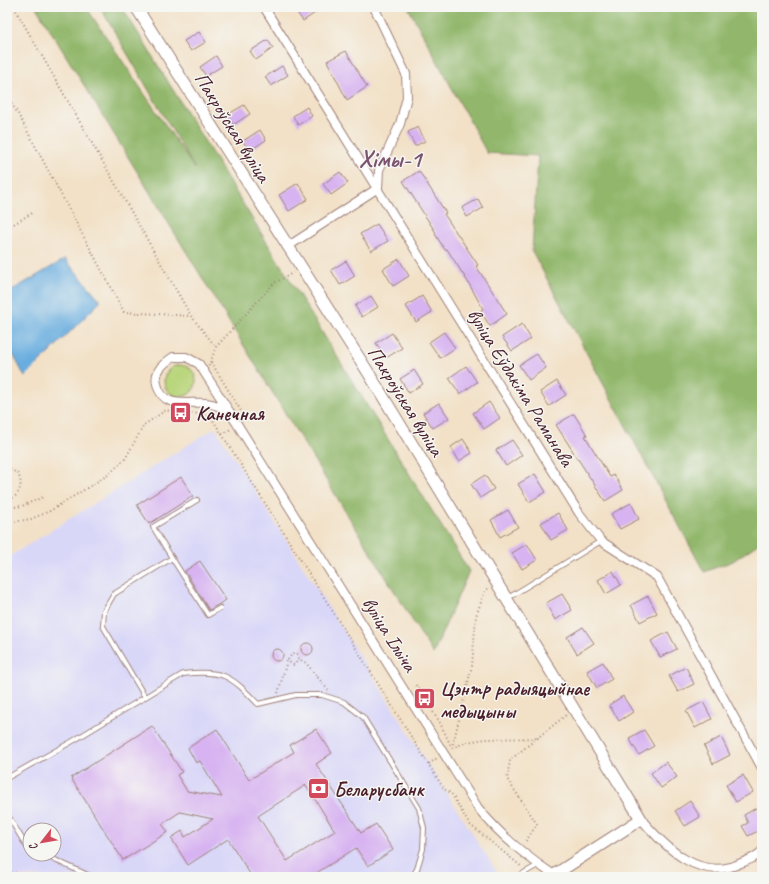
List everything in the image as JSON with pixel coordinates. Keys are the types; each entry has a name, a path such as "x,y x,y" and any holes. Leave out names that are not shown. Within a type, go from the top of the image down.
{"street":[{"name":"Пакроўская вуліца","path":"136,7 508,599 640,818 662,843 689,862 710,868 733,867 758,855 762,851"},
{"name":"вуліца Еўдакіма Раманава","path":"264,7 579,513 602,541 657,577 762,768"},
{"path":"287,247 378,188 379,170 400,124 407,97 406,74 374,7"},
{"name":"вуліца Ільіча","path":"229,411 207,403 180,404 168,400 158,391 156,377 162,365 173,357 186,357 199,364 229,411 478,808 494,829 555,876"},
{"path":"555,876 640,818"}],"lane":[{"path":"197,500 153,527 208,615 220,608"},
{"path":"508,599 602,541"},
{"path":"145,697 103,626 104,611 114,594 172,558"},
{"path":"7,778 183,674 201,671 220,673 238,682 258,704 296,695 322,696 335,699 344,702 363,717 419,808 424,828 423,849 417,869 412,877"},
{"path":"7,814 22,838"},
{"path":"59,862 92,877"},
{"path":"518,877 538,864"}],"path":[{"path":"14,7 191,316 216,347"},
{"path":"7,97 17,112 124,312 191,316"},
{"path":"7,228 32,213"},
{"path":"205,374 216,347 274,283 301,268"},
{"path":"211,362 246,419"},
{"path":"7,523 31,519 50,511 108,475 125,460 144,425 166,410"},
{"path":"203,413 211,417 222,434 444,789 451,793 469,824 527,871"},
{"path":"222,434 231,429"},
{"path":"7,467 15,471 21,482 17,495 8,501 11,511"},
{"path":"7,508 22,506 43,497"},
{"path":"452,748 472,666 476,616 485,591 498,583"},
{"path":"277,700 289,656 293,653 298,656 299,660 306,663 335,699"},
{"path":"288,660 294,665 299,660"},
{"path":"416,685 440,723 452,748"},
{"path":"526,841 537,824 507,779 510,760 574,709"},
{"path":"452,748 467,742 485,738 539,738"},
{"path":"429,764 438,758"},
{"path":"7,871 34,877"}],"shaded area":[{"path":"215,428 500,877 7,877 7,558"}],"green space":[{"path":"36,7 86,7 195,169 100,7 122,7 469,571 433,654"},
{"path":"408,7 762,7 762,541 733,561 704,572 532,251 538,156 487,153"},
{"path":"177,365 183,365 193,372 196,381 195,387 189,394 183,397 177,397 167,390 164,384 164,378 171,368"}],"water":[{"path":"65,259 101,301 25,377 7,343 7,297 9,292"}],"building":[{"path":"293,7 324,7 303,21"},
{"path":"199,32 206,42 191,51 184,41"},
{"path":"268,40 273,48 256,60 250,51"},
{"path":"346,51 367,87 347,100 327,61"},
{"path":"216,56 222,66 206,76 200,67"},
{"path":"282,66 288,75 271,86 265,77"},
{"path":"244,105 250,114 233,125 227,115"},
{"path":"307,107 312,116 298,125 293,116"},
{"path":"418,127 425,141 415,146 408,132"},
{"path":"260,130 266,140 249,151 243,141"},
{"path":"419,171 446,213 444,214 478,265 476,266 507,314 490,326 480,311 483,309 468,282 447,249 445,250 403,181"},
{"path":"340,172 348,183 331,195 323,184"},
{"path":"298,183 308,199 289,211 279,195"},
{"path":"478,199 483,208 467,217 462,208"},
{"path":"377,224 388,241 371,251 360,234"},
{"path":"399,259 409,276 393,286 383,269"},
{"path":"346,261 355,276 340,285 331,270"},
{"path":"371,296 378,307 362,317 355,306"},
{"path":"422,296 432,312 416,322 406,306"},
{"path":"522,324 531,339 512,351 502,337"},
{"path":"444,332 455,348 440,358 429,342"},
{"path":"392,333 402,348 386,358 376,343"},
{"path":"537,354 546,368 529,380 519,365"},
{"path":"466,366 477,382 460,394 449,378"},
{"path":"414,370 423,384 409,393 400,379"},
{"path":"557,381 566,395 549,406 540,392"},
{"path":"489,402 500,418 484,429 473,413"},
{"path":"439,403 449,418 433,428 423,413"},
{"path":"574,414 587,435 585,436 610,477 614,475 623,490 605,501 556,425"},
{"path":"463,439 472,453 459,461 451,447"},
{"path":"512,440 522,455 506,466 496,450"},
{"path":"535,474 546,492 529,502 518,484"},
{"path":"485,475 494,489 480,498 471,484"},
{"path":"181,477 193,496 149,524 137,505"},
{"path":"631,503 639,519 620,529 611,514"},
{"path":"508,510 518,527 500,537 491,520"},
{"path":"558,513 568,530 551,540 541,523"},
{"path":"527,544 537,560 522,569 512,553"},
{"path":"200,561 226,600 209,610 185,571"},
{"path":"613,571 621,585 606,594 598,580"},
{"path":"562,594 572,610 555,620 546,603"},
{"path":"648,596 657,613 640,622 631,605"},
{"path":"583,627 594,643 577,654 567,637"},
{"path":"668,632 677,649 660,657 651,641"},
{"path":"305,643 309,643 313,649 309,655 305,655 301,651 301,647"},
{"path":"275,649 279,649 283,655 279,661 275,661 271,657 271,653"},
{"path":"603,662 612,679 597,688 587,671"},
{"path":"686,667 694,684 678,692 669,676"},
{"path":"623,696 633,712 619,721 609,705"},
{"path":"703,702 712,719 695,728 686,711"},
{"path":"152,726 182,772 177,775 187,791 222,797 200,761 196,763 188,748 217,729 249,780 294,752 290,745 316,729 332,753 316,764 361,833 376,824 393,850 368,866 356,848 310,877 252,877 228,839 188,865 171,838 182,831 185,837 213,819 180,812 162,824 168,832 123,860 71,778","holes":["306,785 335,831 287,861 258,816"]},
{"path":"644,730 654,746 639,755 629,738"},
{"path":"721,737 730,755 713,764 704,746"},
{"path":"666,762 677,777 661,788 651,773"},
{"path":"743,775 753,792 736,802 726,785"},
{"path":"690,801 700,817 685,826 675,811"},
{"path":"756,808 762,819 762,829 748,836 742,826 748,823 744,815"}],"place":[{"name":"Канечная","path":"180,413"},
{"name":"Цэнтр радыяцыйнае медыцыны","path":"425,699"},
{"name":"Беларусбанк","path":"319,789"}],"district":[{"name":"Хімы-1","path":"390,159"}]}
